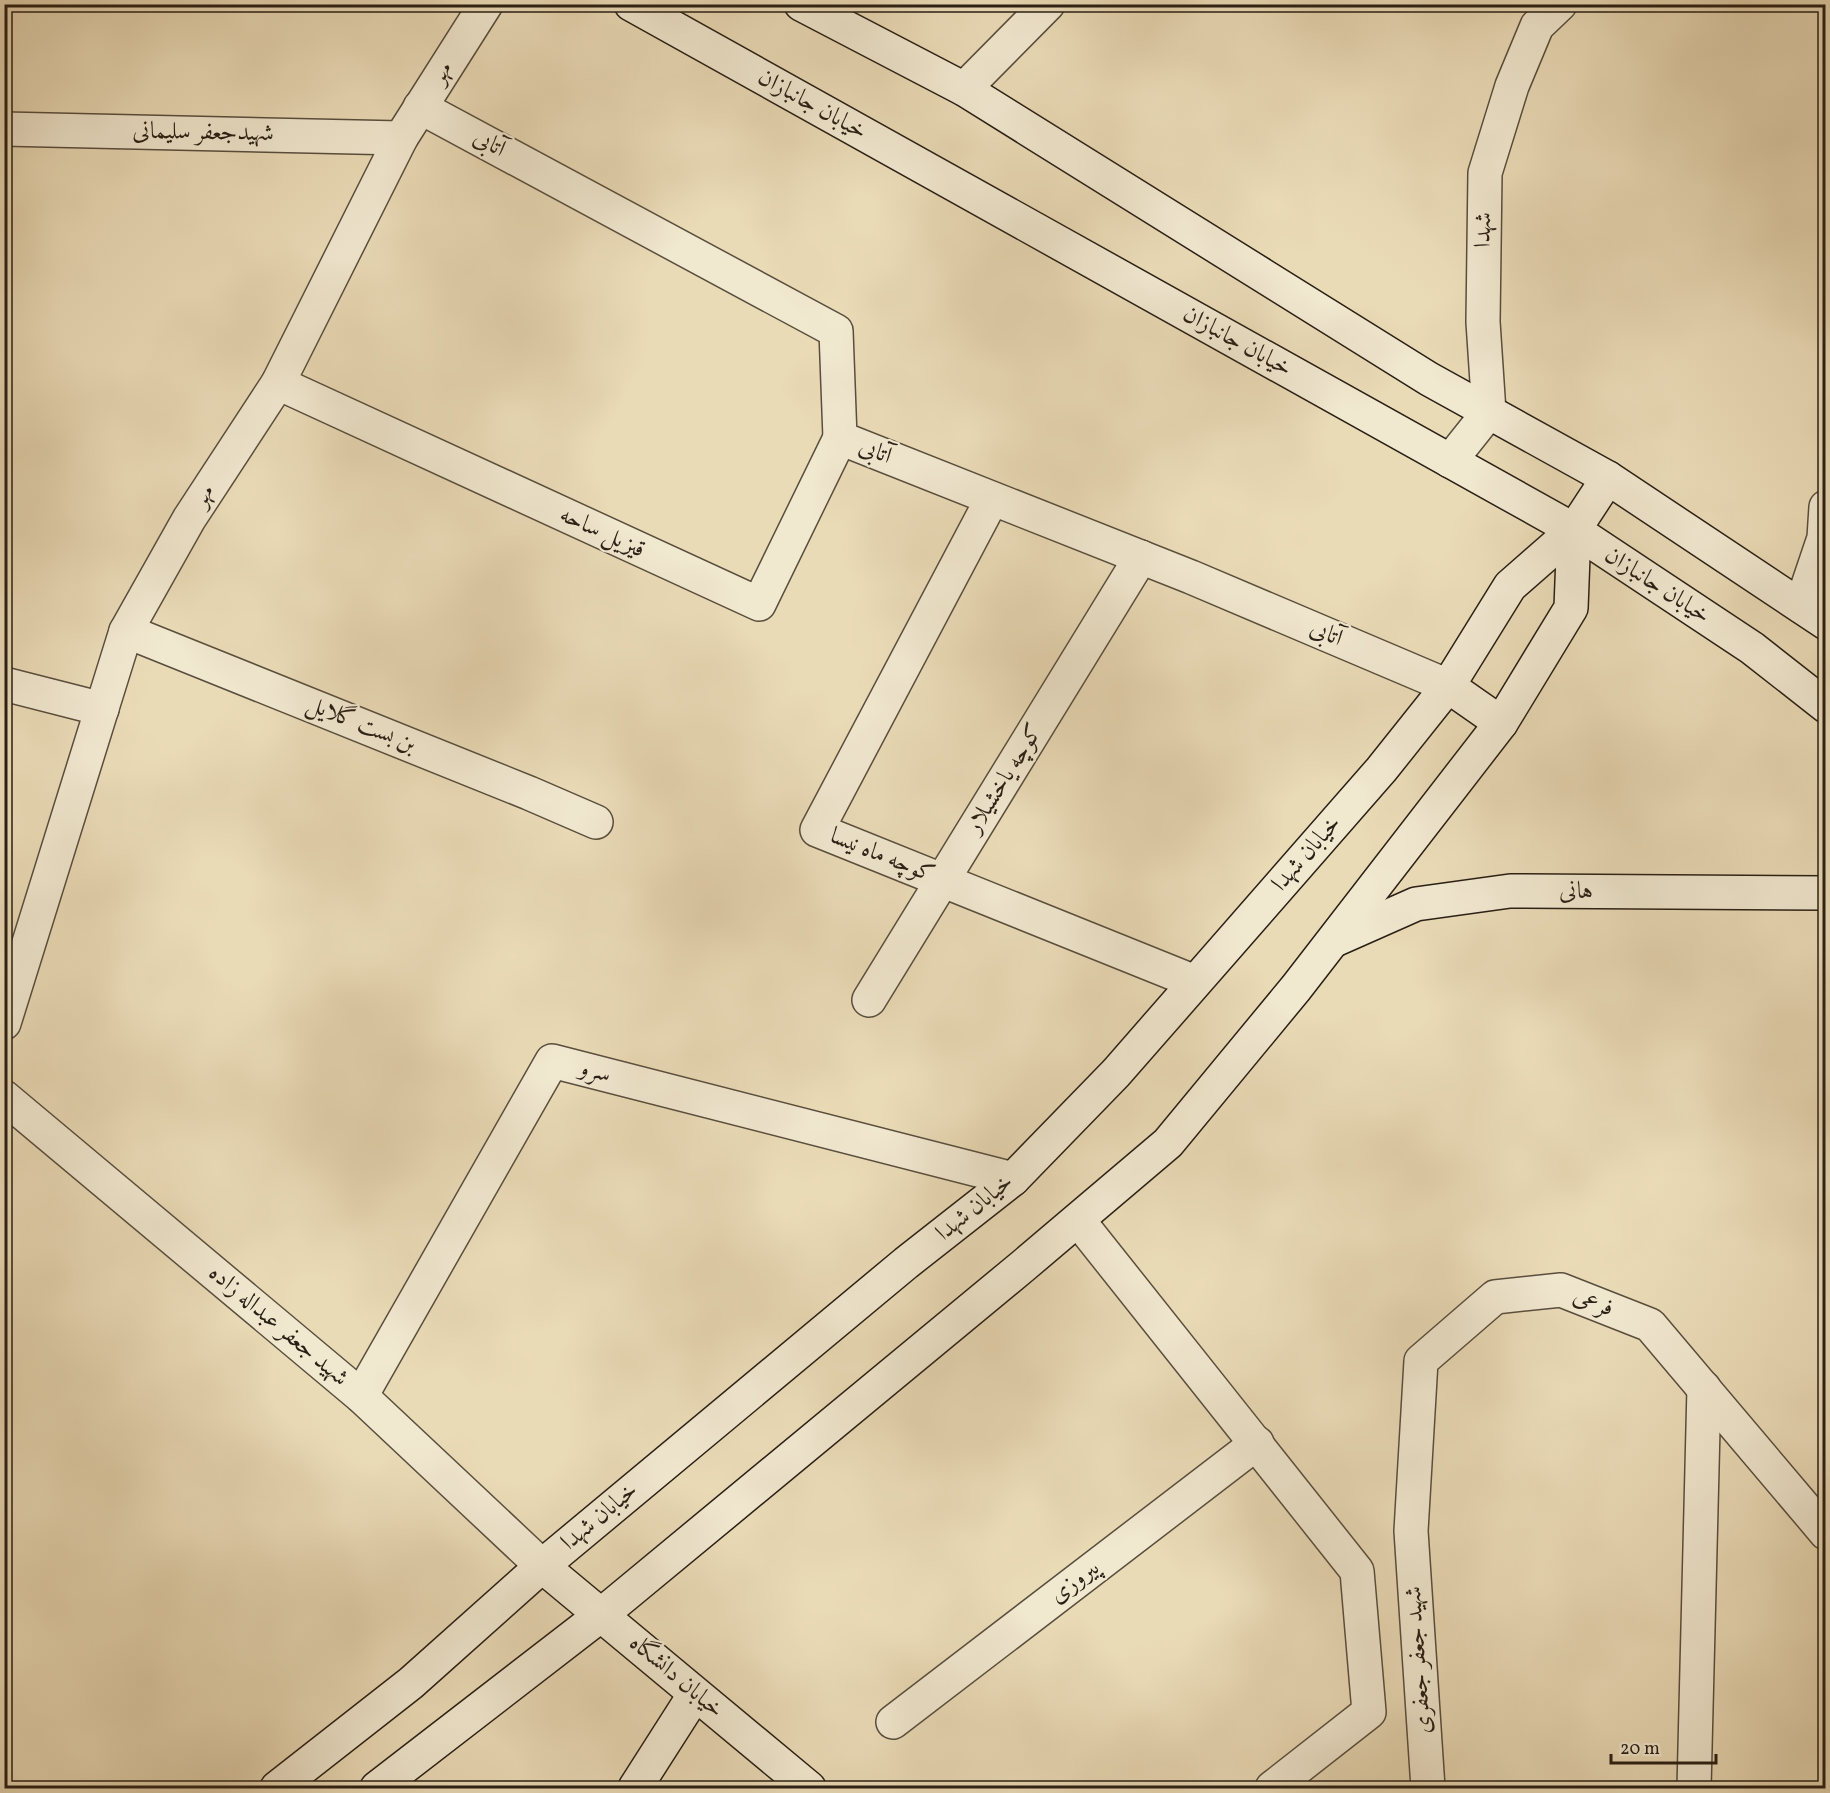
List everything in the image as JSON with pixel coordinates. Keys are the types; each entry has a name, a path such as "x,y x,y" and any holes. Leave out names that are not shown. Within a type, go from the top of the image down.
{"street":[{"name":"مهر","path":"4,1023 126,631 189,519 278,383 400,138 486,4"},
{"name":"خیابان جانبازان","path":"632,4 1574,530 1752,648 1826,706"},
{"path":"801,4 964,89 1429,379 1608,478 1814,615 1826,507"},
{"path":"964,89 1047,4"},
{"name":"شهدا","path":"1489,412 1483,322 1485,173 1512,86 1537,26 1560,4"},
{"name":"آتابی","path":"420,107 836,331 840,438 1141,557 1448,686 1501,723"},
{"name":"شهیدجعفر سلیمانی","path":"4,129 400,138"},
{"name":"قیزیل ساحه","path":"278,383 759,604 840,438"},
{"path":"1450,461 1489,412"},
{"name":"خیابان شهدا","path":"277,1788 411,1683 542,1566 897,1270 1013,1179 1116,1073 1381,770 1448,686 1510,586 1574,530 1608,478"},
{"name":"کوچه ماه نیسا","path":"992,499 817,830 1195,982"},
{"path":"377,1788 601,1614 1168,1143 1334,940 1501,723 1571,608 1574,530"},
{"name":"کوچه یاخشیلار","path":"869,1000 1141,557"},
{"name":"بن بست گلایل","path":"126,631 596,822"},
{"path":"4,684 102,709"},
{"name":"هانی","path":"1334,940 1416,904 1510,891 1826,893"},
{"name":"سرو","path":"361,1396 552,1061 1013,1179"},
{"name":"شهید جعفر عبداله زاده","path":"4,1097 361,1396 542,1566"},
{"path":"1078,1220 1358,1571 1369,1712 1272,1788"},
{"name":"فرعی","path":"1412,1531 1421,1361 1495,1297 1561,1290 1650,1325 1826,1533"},
{"path":"1694,1788 1704,1388"},
{"name":"پیروزی","path":"893,1722 1257,1443"},
{"name":"شهید جعفر جعفری","path":"1412,1531 1428,1788"},
{"name":"خیابان دانشگاه","path":"542,1566 809,1788"},
{"path":"635,1788 695,1694"}]}
